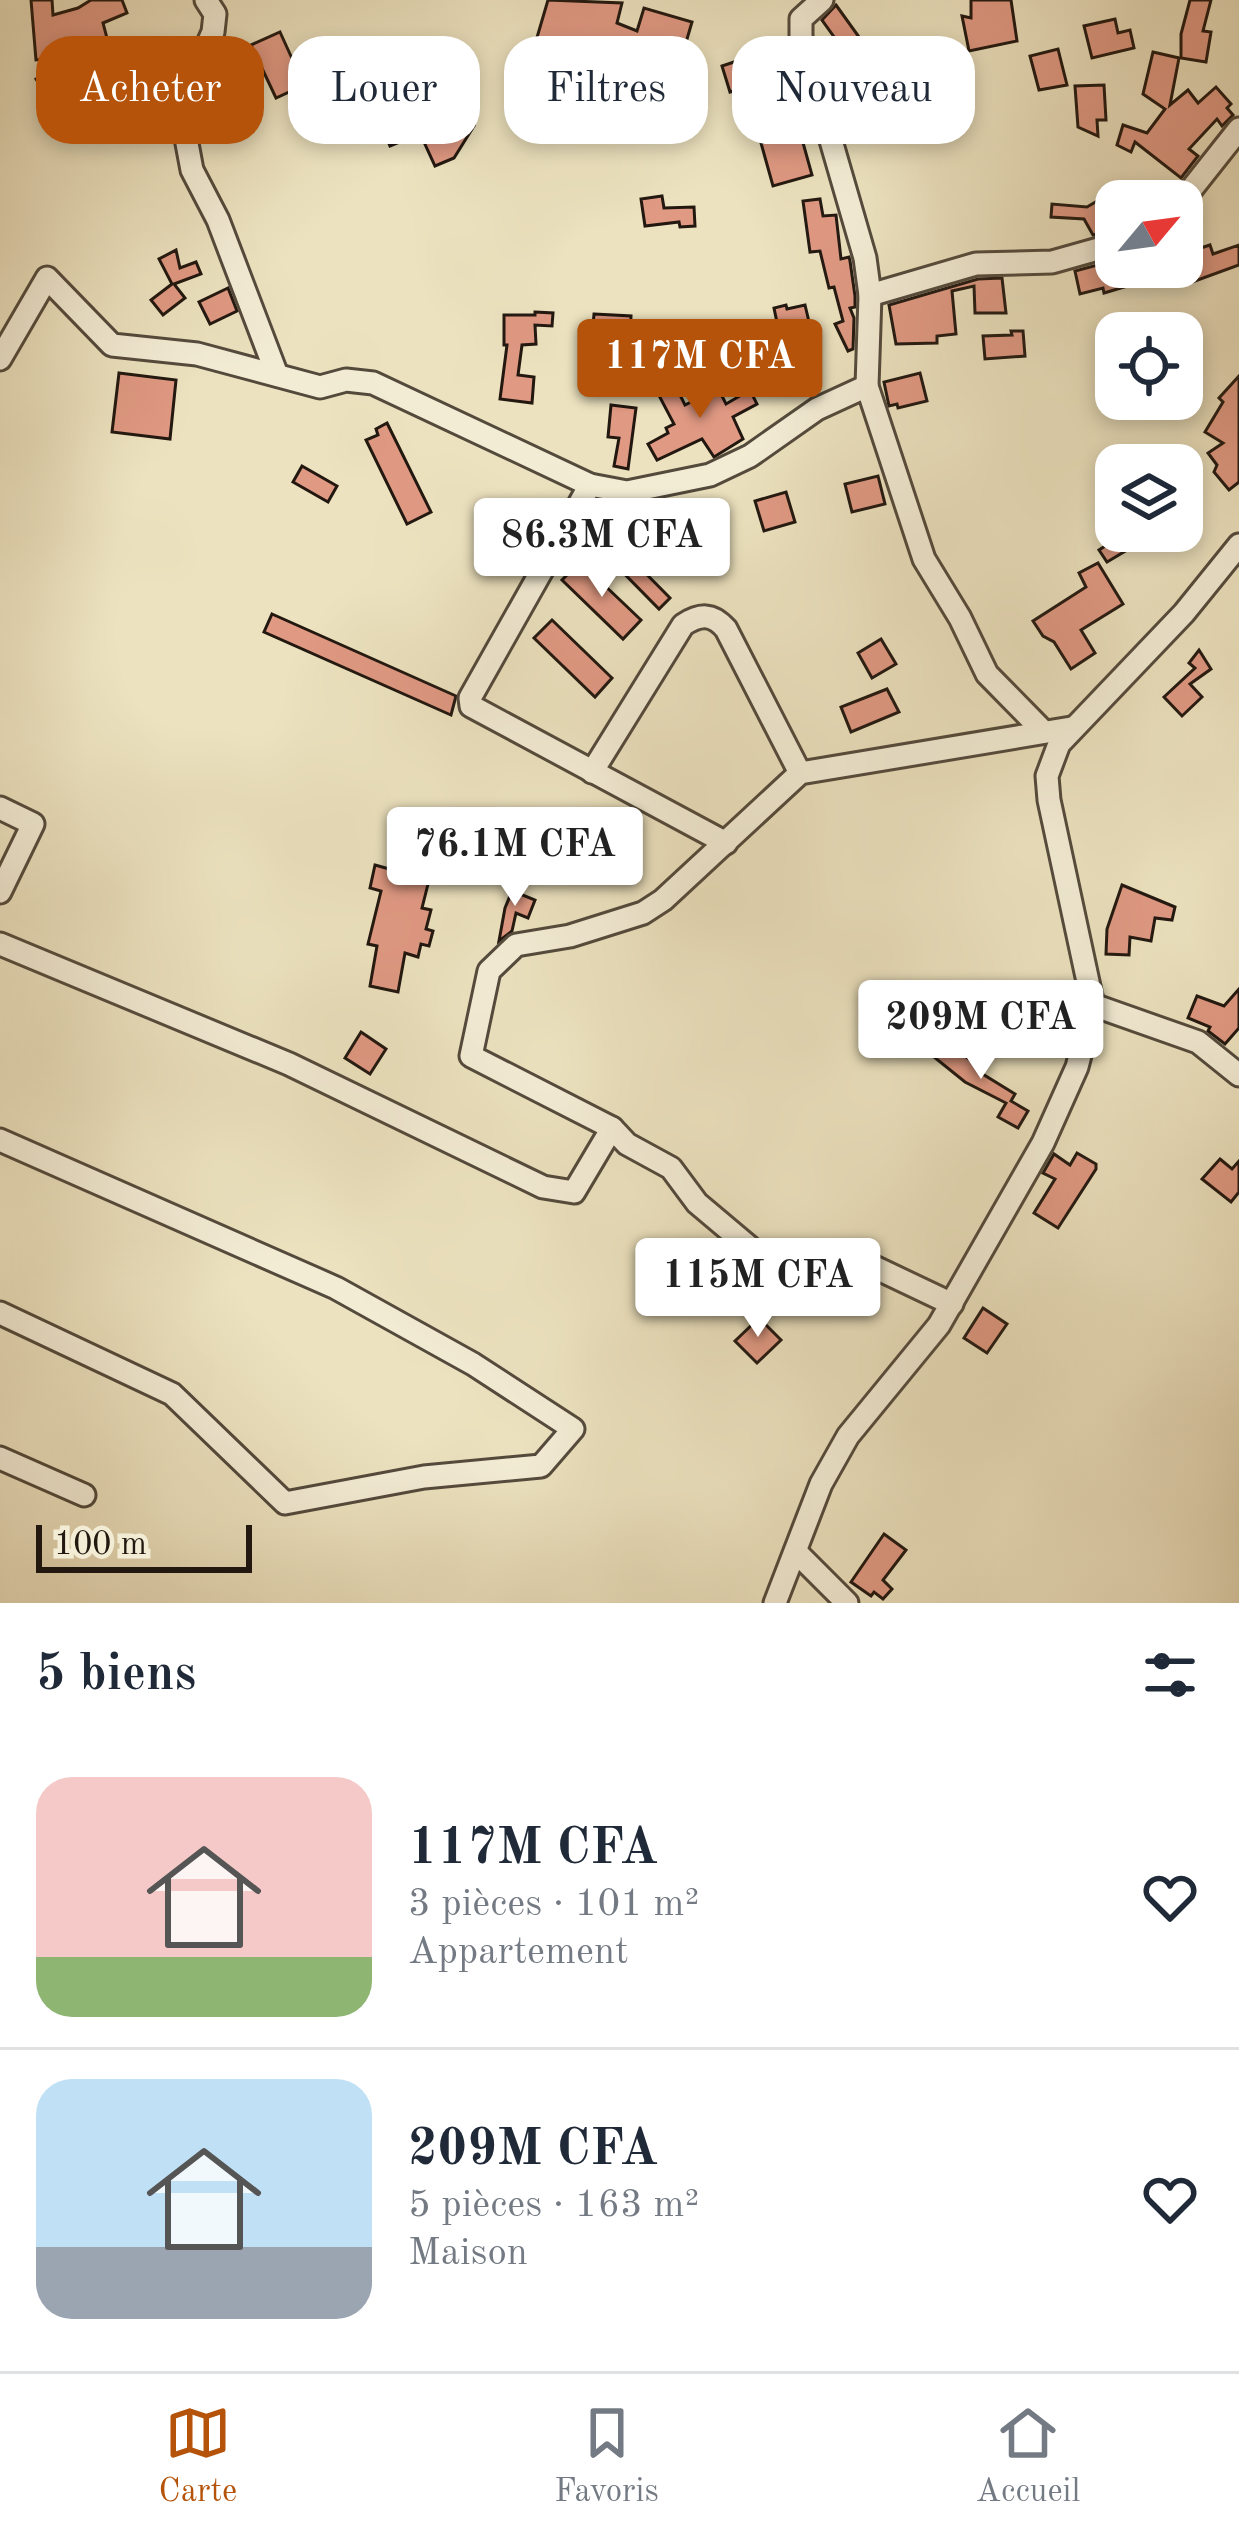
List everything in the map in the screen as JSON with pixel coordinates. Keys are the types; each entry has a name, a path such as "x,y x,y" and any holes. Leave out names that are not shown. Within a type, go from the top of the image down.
{"street":[{"path":"206,0 215,14 213,32 205,50 191,60 179,101 192,170 218,220 277,375"},
{"path":"822,0 801,20 801,37 861,236 870,296 867,386 924,560 987,674 1044,732"},
{"path":"1199,180 1239,129"},
{"path":"870,296 976,264 1052,262 1095,250"},
{"path":"0,359 47,278 112,345 197,354 320,387 346,380 373,383 590,485 627,492 710,475 750,456 817,409 867,386"},
{"path":"590,485 470,698 476,712 726,843"},
{"path":"775,1603 821,1484 848,1436 939,1325 1061,1106 1077,1067 1093,1005 1047,776 1051,758 1071,728 1184,613 1239,545"},
{"path":"592,772 683,625 697,616 709,616 725,629 800,773"},
{"path":"952,1304 848,1259 785,1272 697,1203 671,1168 627,1144 612,1128 471,1056 489,971 516,945 570,936 643,913 800,773 1071,728"},
{"path":"0,808 33,824 0,892"},
{"path":"0,944 289,1064 543,1186 574,1192 612,1128"},
{"path":"1093,1005 1198,1042 1239,1075"},
{"path":"0,1140 336,1288 473,1364 573,1429 541,1466 424,1477 285,1503 172,1394 0,1313"},
{"path":"0,1458 84,1495"},
{"path":"796,1552 847,1603"}],"building":[{"path":"31,0 52,0 53,15 91,0 122,0 127,13 103,23 106,36 36,36 36,60"},
{"path":"548,0 622,3 617,23 637,31 644,8 692,22 688,36 537,36"},
{"path":"971,0 1011,0 1017,41 975,50 975,36 966,36 962,16 971,18"},
{"path":"1190,0 1211,0 1203,31 1211,32 1206,62 1181,58 1181,34"},
{"path":"836,5 858,36 833,36 822,20"},
{"path":"1115,19 1118,33 1130,30 1134,48 1092,58 1084,26"},
{"path":"280,32 288,50 288,92 276,98 264,73 264,39"},
{"path":"1058,49 1067,85 1039,90 1030,56"},
{"path":"1153,52 1179,58 1170,105 1188,90 1198,103 1216,87 1231,104 1227,108 1233,115 1222,126 1217,119 1189,149 1198,156 1181,178 1135,142 1131,152 1117,145 1123,125 1147,133 1165,109 1143,94"},
{"path":"732,63 732,91 730,92 722,66"},
{"path":"1104,85 1106,120 1097,120 1098,136 1078,127 1075,86"},
{"path":"425,144 463,144 454,158 435,166"},
{"path":"761,144 803,144 812,175 773,186"},
{"path":"662,196 664,208 694,207 695,226 680,227 679,222 645,226 641,199"},
{"path":"820,199 823,216 836,215 841,259 849,257 850,261 855,307 850,308 853,349 848,351 835,324 843,321 834,287 829,288 820,251 810,252 803,201"},
{"path":"1095,202 1095,234 1084,219 1051,217 1052,204 1087,207"},
{"path":"1210,245 1213,254 1239,245 1239,265 1203,278 1203,247"},
{"path":"176,250 180,268 196,262 201,274 174,284 185,298 163,315 151,300 172,284 159,259"},
{"path":"1095,266 1095,288 1103,288 1080,294 1075,271"},
{"path":"1002,278 1006,313 975,313 974,286 952,291 956,334 937,336 937,343 896,344 889,305 978,279"},
{"path":"228,288 237,311 210,324 199,302"},
{"path":"786,305 787,309 805,305 810,326 806,331 780,337 774,308"},
{"path":"553,313 552,326 535,325 536,344 522,345 518,375 534,377 532,403 500,399 507,345 504,315"},
{"path":"594,314 631,316 630,337 613,336 609,359 580,353 583,336 592,338"},
{"path":"1011,331 1023,331 1025,356 985,359 983,336 1012,335"},
{"path":"119,373 176,380 170,439 112,432"},
{"path":"920,373 927,401 889,406 884,382"},
{"path":"1239,376 1239,482 1229,490 1214,472 1217,465 1208,453 1223,443 1205,432 1223,402 1219,398"},
{"path":"671,377 685,405 718,388 726,404 750,390 757,404 733,417 743,439 714,457 702,439 657,460 648,444 674,424 654,386"},
{"path":"611,405 636,408 628,469 614,466 619,438 608,437"},
{"path":"387,423 431,512 407,524 366,440 378,435 376,429"},
{"path":"302,466 337,486 328,502 293,482"},
{"path":"878,476 885,504 852,512 845,484"},
{"path":"786,492 795,522 764,531 755,501"},
{"path":"589,516 670,598 659,609 591,540 585,546 577,538"},
{"path":"1100,552 1124,552 1107,562"},
{"path":"580,562 641,620 623,639 562,580"},
{"path":"1098,563 1123,604 1081,630 1095,653 1071,669 1033,621 1086,587 1079,573"},
{"path":"272,614 456,696 451,715 264,632"},
{"path":"552,620 612,678 595,697 534,638"},
{"path":"881,639 896,664 872,678 858,653"},
{"path":"1199,650 1211,669 1190,684 1202,697 1182,716 1164,697 1195,668 1189,663"},
{"path":"887,689 899,712 851,732 841,707"},
{"path":"375,865 429,880 422,908 431,910 426,929 433,931 429,946 421,944 418,957 405,953 398,992 370,986 377,946 368,944 381,891 370,888"},
{"path":"517,879 522,881 520,894 535,900 528,918 516,913 512,931 499,941 505,908"},
{"path":"1122,885 1175,907 1172,920 1155,918 1151,941 1130,937 1129,955 1106,954 1107,929"},
{"path":"1239,989 1239,1028 1225,1044 1208,1031 1210,1027 1188,1018 1197,996 1224,1006"},
{"path":"361,1032 386,1049 370,1074 345,1058"},
{"path":"946,1041 981,1073 1015,1094 1011,1101 1028,1111 1018,1128 998,1117 1006,1103 965,1082 934,1057"},
{"path":"1077,1153 1096,1164 1096,1169 1058,1228 1034,1213 1055,1179 1043,1173 1054,1154 1070,1165"},
{"path":"1220,1159 1232,1169 1239,1161 1239,1192 1231,1202 1202,1179"},
{"path":"983,1308 1007,1324 987,1353 964,1338"},
{"path":"759,1318 781,1340 757,1363 735,1341"},
{"path":"884,1534 906,1550 883,1580 892,1589 883,1599 851,1582"}]}
